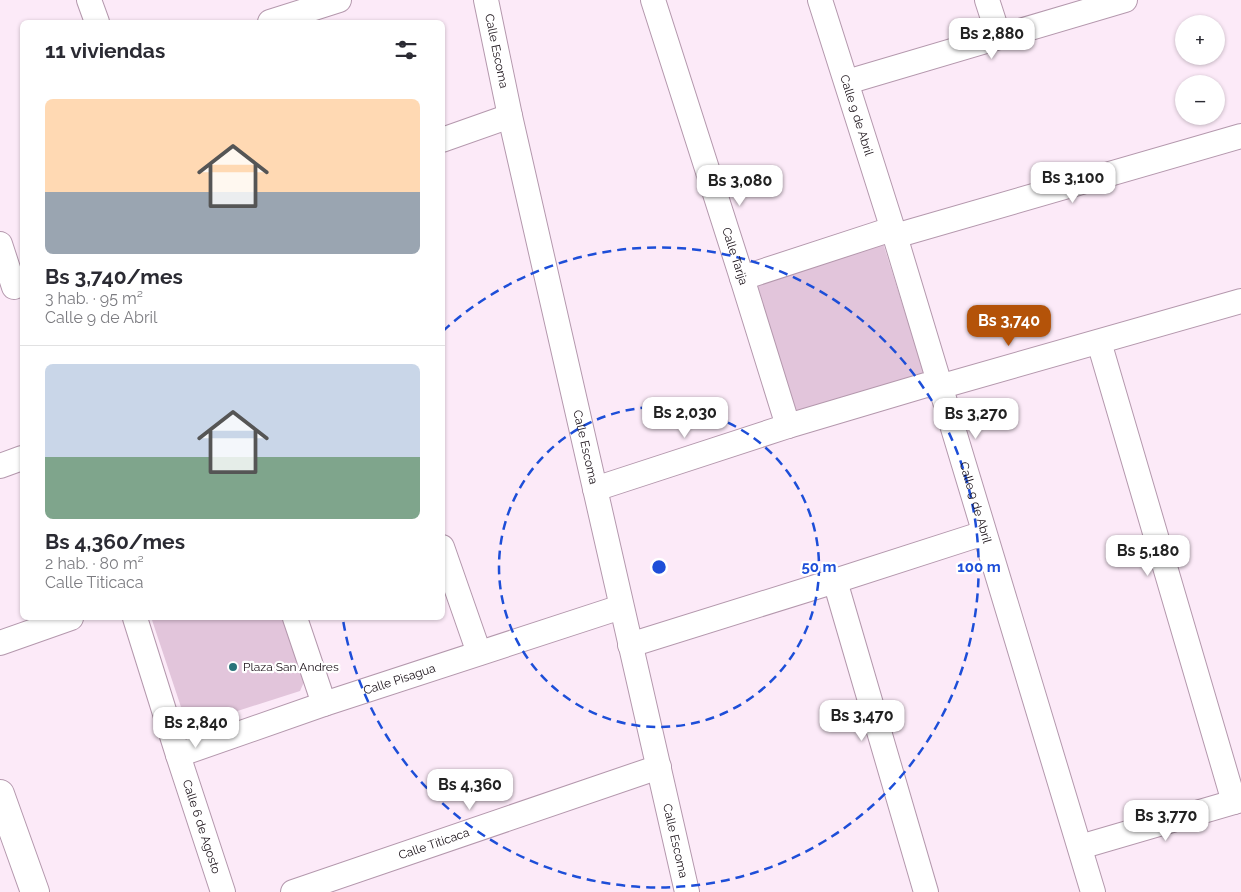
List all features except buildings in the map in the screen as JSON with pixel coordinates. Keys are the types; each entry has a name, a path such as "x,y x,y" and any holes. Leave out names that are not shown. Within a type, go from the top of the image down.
{"street":[{"path":"89,0 96,20"},
{"path":"276,20 338,0"},
{"name":"Calle Escoma","path":"486,0 510,116 687,892"},
{"name":"Calle Tarija","path":"654,0 788,426"},
{"name":"Calle 9 de Abril","path":"820,0 847,82 1094,892"},
{"path":"987,0 999,37"},
{"path":"847,82 1126,0"},
{"path":"445,139 510,116"},
{"path":"742,278 893,232 1241,136"},
{"path":"0,244 12,287"},
{"path":"596,489 788,426 926,385 940,387 1241,301"},
{"path":"1080,847 1238,801 1100,342"},
{"path":"0,466 20,459"},
{"path":"630,645 835,582 984,533"},
{"path":"445,557 479,653"},
{"path":"835,582 926,892"},
{"name":"Calle Pisagua","path":"178,755 324,704 621,607"},
{"path":"0,643 65,620"},
{"name":"Calle 6 de Agosto","path":"136,620 223,892"},
{"path":"296,620 324,704"},
{"name":"Calle Titicaca","path":"293,892 659,767"},
{"path":"0,794 35,892"}],"shaded area":[{"path":"883,243 925,376 795,417 754,284"},
{"path":"152,620 283,620 304,682 300,691 194,725 186,722"}],"place":[{"name":"Plaza San Andres","path":"233,667"}]}
